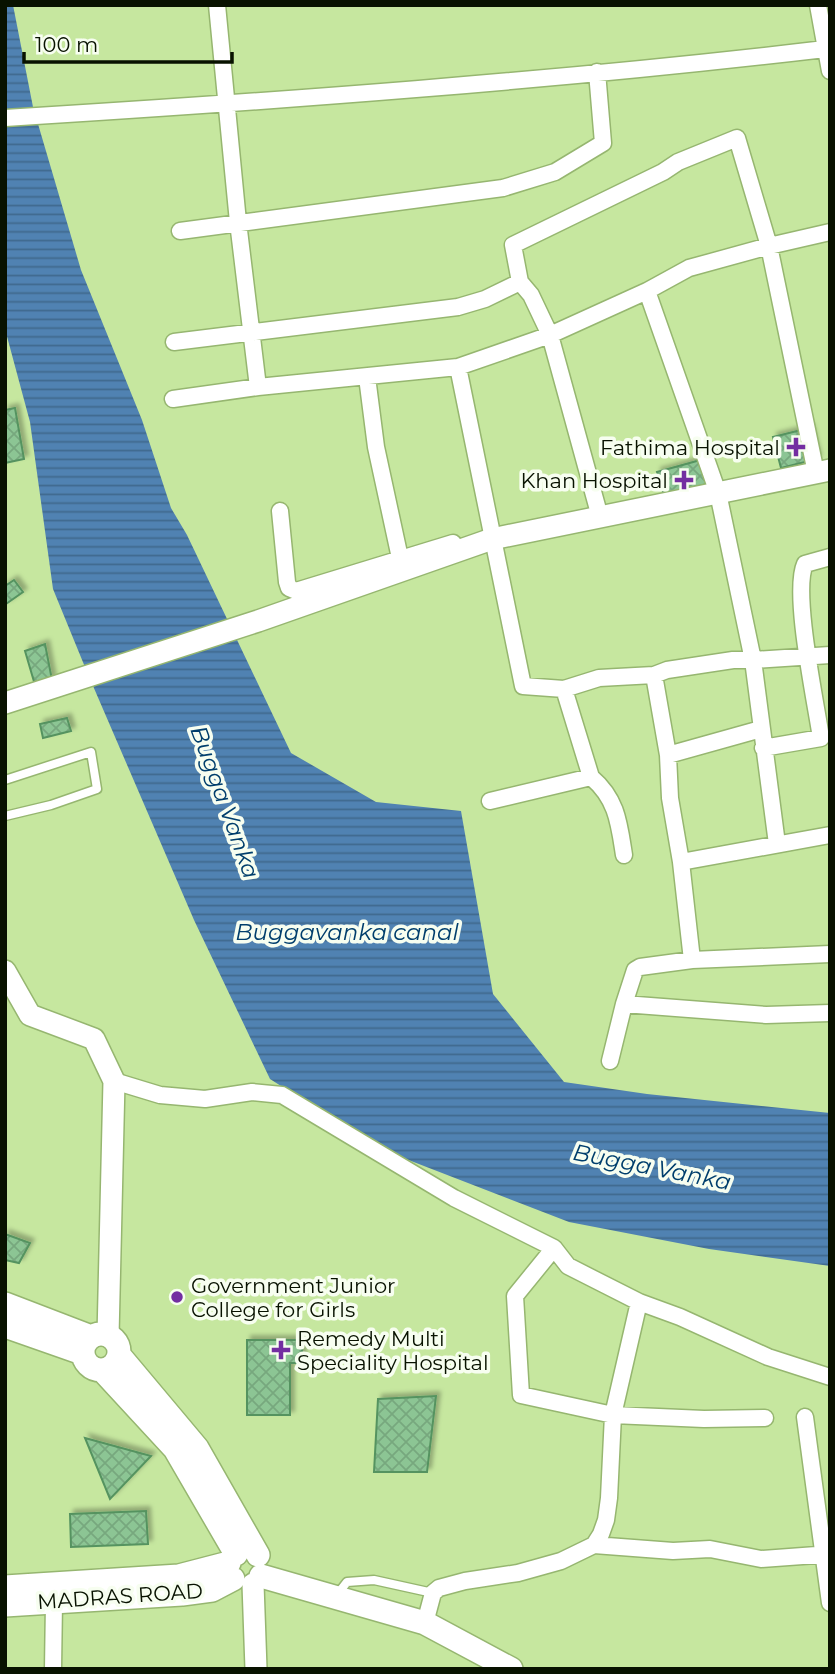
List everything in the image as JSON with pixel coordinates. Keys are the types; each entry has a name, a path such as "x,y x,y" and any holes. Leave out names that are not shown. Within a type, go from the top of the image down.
{"main road":[{"path":"5,1304 102,1347 175,1449 245,1569 425,1623 498,1666"},
{"path":"5,1326 102,1347"},
{"name":"MADRAS ROAD","path":"5,1587 245,1569"},
{"name":"MADRAS ROAD","path":"5,1605 212,1590 245,1569"}],"street":[{"path":"217,5 238,222 258,387"},
{"path":"818,5 830,71"},
{"path":"5,118 227,104 681,66 825,49"},
{"path":"180,231 503,188 555,172 603,143 597,72"},
{"path":"280,511 287,582 289,588 296,591 400,558 492,535 600,517 823,471 769,246 737,138 678,162 663,172 513,245 520,282 531,295 550,335 600,517"},
{"path":"173,399 258,387 458,367 550,335 647,291 689,268 830,232"},
{"path":"174,342 458,307 485,299 520,282"},
{"path":"647,291 718,493 753,660 777,844"},
{"path":"458,367 523,686 564,689 599,678 654,675 667,670 733,660 830,655"},
{"path":"367,377 376,447 400,558"},
{"path":"5,703 258,621 492,535"},
{"path":"763,748 821,738 807,656 800,587 805,564 830,557"},
{"path":"654,675 668,755 670,798 681,862 692,960"},
{"path":"564,689 591,776 610,797 619,824 624,855"},
{"path":"668,755 761,729"},
{"path":"490,801 591,776"},
{"path":"681,862 830,835"},
{"path":"610,1061 624,1003 637,968 692,960 830,954"},
{"path":"5,971 30,1015 94,1040 114,1081 112,1231 102,1347"},
{"path":"624,1003 766,1015 830,1013"},
{"path":"114,1081 160,1095 205,1099 252,1092 282,1095 454,1198 554,1248 568,1266 639,1302 680,1317 775,1360 830,1377"},
{"path":"554,1248 515,1296 521,1395 612,1415 704,1419 765,1418"},
{"path":"594,1545 606,1520 612,1415 639,1302"},
{"path":"805,1417 827,1554 830,1603"},
{"path":"425,1623 433,1593 439,1588 537,1568 561,1561 594,1545 673,1551 710,1549 761,1559 827,1554"},
{"path":"245,1569 256,1669"},
{"path":"53,1669 54,1602"}],"lane":[{"path":"5,780 91,752 97,789 51,805 5,816"},
{"path":"335,1597 347,1582 374,1580 433,1593"}],"water":[{"name":"Buggavanka canal","path":"5,5 13,5 33,107 81,270 142,420 171,508 187,535 291,753 376,802 461,811 493,994 564,1082 647,1094 830,1113 830,1266 709,1249 569,1222 380,1149 270,1079 194,920 53,589 30,422 5,329"}],"building":[{"path":"15,408 24,459 5,463 5,410"},
{"path":"809,428 817,459 781,468 773,437"},
{"path":"704,459 711,483 664,495 657,472"},
{"path":"14,580 23,592 6,604 5,586"},
{"path":"45,644 52,680 35,685 25,651"},
{"path":"67,718 71,731 43,738 40,724"},
{"path":"5,1234 30,1243 19,1263 5,1260"},
{"path":"247,1340 302,1340 302,1363 290,1363 290,1415 247,1415"},
{"path":"436,1396 427,1472 374,1472 378,1399"},
{"path":"85,1438 151,1456 110,1499"},
{"path":"146,1511 148,1544 71,1547 70,1514"}],"place":[{"name":"Fathima Hospital","path":"796,447"},
{"name":"Khan Hospital","path":"684,480"},
{"name":"Government Junior College for Girls","path":"177,1297"},
{"name":"Remedy Multi Speciality Hospital","path":"281,1350"}],"water label":[{"name":"Bugga Vanka","path":"225,802"},
{"name":"Bugga Vanka","path":"652,1167"}]}
